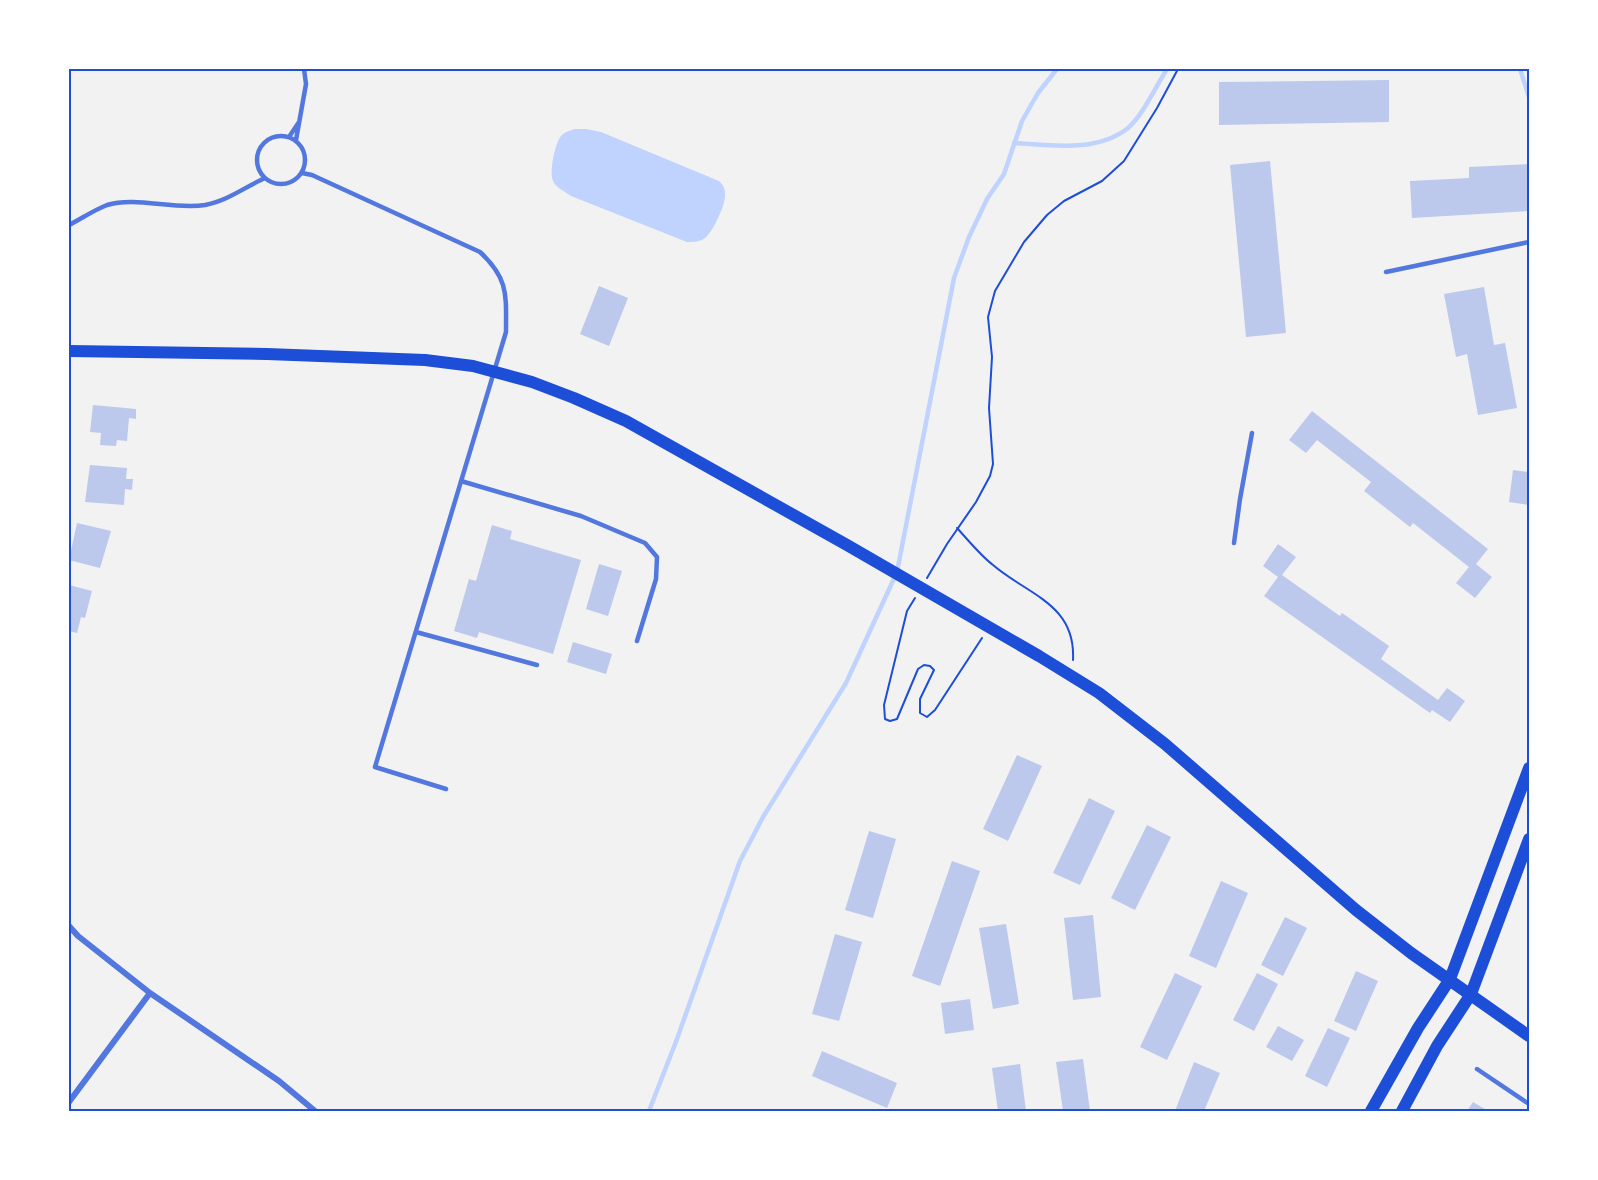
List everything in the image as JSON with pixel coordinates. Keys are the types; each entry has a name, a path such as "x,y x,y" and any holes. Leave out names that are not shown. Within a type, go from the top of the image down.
{"main road":[{"path":"69,351 409,358 473,366 532,382 626,421 988,627 1071,676 1127,714 1165,744 1356,910 1529,1036"},
{"path":"1371,1111 1418,1028 1450,979 1529,768"},
{"path":"1402,1111 1437,1046 1471,994 1529,839"}],"street":[{"path":"69,926 78,936 150,993 279,1081 306,1101 315,1111"},
{"path":"69,1102 150,993"}],"lane":[{"path":"296,141 306,84 304,69"},
{"path":"289,137 301,120"},
{"path":"273,137 289,137 296,141 304,152 302,173 285,184 271,182 265,178 257,164 260,148 273,137"},
{"path":"304,166 312,175"},
{"path":"302,173 312,175 480,252 493,264 506,291 506,332 375,766 446,789"},
{"path":"69,225 106,206 123,203 183,207 205,205 224,199 265,178"},
{"path":"1386,272 1529,242"},
{"path":"1234,543 1252,433"},
{"path":"461,481 581,516 645,543 657,557 656,579 637,641"},
{"path":"416,632 537,665"},
{"path":"1477,1069 1529,1104"}],"path":[{"path":"924,582 985,484 993,464 988,408 992,357 988,317 995,291 1024,242 1047,215 1064,201 1102,181 1124,161 1178,69"},
{"path":"957,528 993,566 1048,603 1061,615 1072,636 1071,676"},
{"path":"919,592 907,611 885,705 885,719 890,721 897,719 918,669 924,665 934,670 918,707 920,712 927,717 935,710 988,627"}],"water":[{"path":"574,129 601,132 719,181 724,188 725,199 712,230 701,240 687,242 571,196 559,188 552,177 555,151 561,136"}],"building":[{"path":"1389,80 1389,122 1219,125 1219,82"},
{"path":"1270,161 1286,333 1246,337 1230,165"},
{"path":"1529,164 1529,211 1412,218 1410,181 1469,178 1469,167"},
{"path":"599,286 628,298 609,346 580,334"},
{"path":"1484,287 1494,345 1505,343 1517,408 1478,415 1467,354 1456,357 1444,294"},
{"path":"93,405 136,409 136,419 129,418 127,441 117,440 116,446 100,445 101,433 90,432"},
{"path":"1312,411 1488,549 1476,564 1492,577 1475,598 1456,583 1469,567 1413,523 1410,527 1364,491 1371,482 1317,440 1306,453 1289,440"},
{"path":"90,465 127,468 126,479 133,479 132,490 125,489 124,505 85,502"},
{"path":"1513,470 1529,472 1529,505 1509,502"},
{"path":"77,523 111,531 100,568 69,560"},
{"path":"492,525 512,531 510,539 581,560 553,654 479,632 477,638 454,631 469,579 476,581"},
{"path":"1278,544 1296,557 1282,575 1340,616 1342,613 1389,646 1381,659 1438,700 1447,688 1465,701 1450,722 1432,710 1430,713 1264,596 1278,577 1263,566"},
{"path":"599,564 622,571 608,616 586,609"},
{"path":"69,585 92,591 85,618 81,617 77,633 69,631"},
{"path":"573,642 612,654 606,674 567,662"},
{"path":"1017,755 1042,766 1008,841 983,829"},
{"path":"1089,798 1115,811 1080,885 1053,873"},
{"path":"1147,825 1171,837 1135,910 1111,898"},
{"path":"869,831 896,839 873,918 845,910"},
{"path":"952,861 980,871 940,986 912,976"},
{"path":"1221,881 1248,893 1216,968 1189,956"},
{"path":"1093,915 1101,997 1073,1000 1064,918"},
{"path":"1285,917 1307,928 1283,976 1261,965"},
{"path":"1006,924 1019,1004 993,1009 979,928"},
{"path":"835,934 862,942 839,1021 812,1014"},
{"path":"1356,971 1378,981 1356,1031 1334,1021"},
{"path":"1175,973 1202,986 1167,1060 1140,1047"},
{"path":"1257,973 1278,984 1254,1031 1233,1020"},
{"path":"970,999 974,1030 945,1034 941,1003"},
{"path":"1278,1026 1304,1040 1292,1061 1266,1047"},
{"path":"1328,1028 1350,1038 1327,1087 1305,1076"},
{"path":"822,1051 897,1083 887,1108 812,1076"},
{"path":"1083,1059 1090,1111 1063,1111 1056,1062"},
{"path":"1194,1062 1220,1073 1204,1111 1175,1111"},
{"path":"1020,1064 1026,1111 998,1111 992,1068"},
{"path":"1473,1102 1488,1111 1467,1111"}],"waterway":[{"path":"649,1111 740,861 763,817 846,683 897,572 954,278 969,237 987,199 1004,174 1022,121 1038,93 1057,69"},
{"path":"1014,143 1073,146 1116,136 1128,128 1139,116 1167,69"},
{"path":"1520,69 1529,97"}]}
